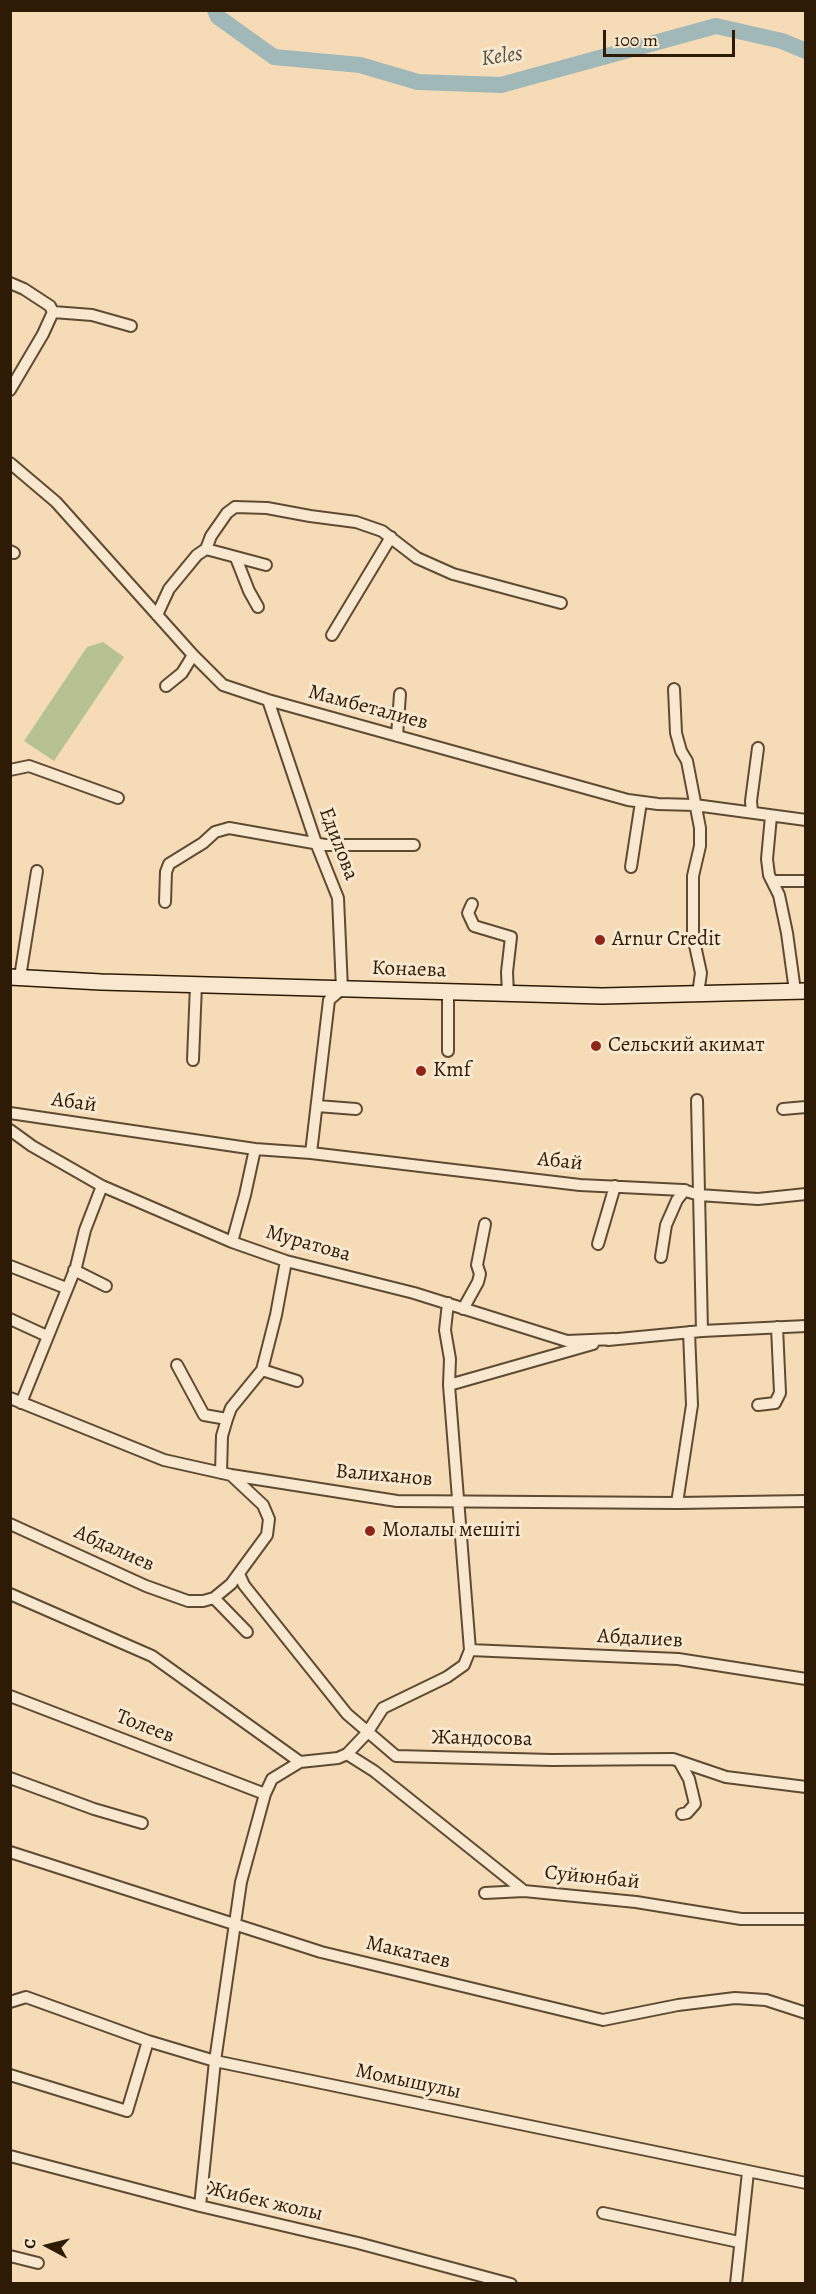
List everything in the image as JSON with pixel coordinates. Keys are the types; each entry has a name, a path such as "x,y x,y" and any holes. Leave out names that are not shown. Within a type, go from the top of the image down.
{"main road":[{"name":"Конаева","path":"15,977 196,985 602,996 800,991"}],"street":[{"path":"10,283 50,306 53,312"},
{"path":"53,312 92,315 131,326"},
{"path":"10,390 43,334 53,312"},
{"name":"Мамбеталиев","path":"10,463 56,502 193,655 223,685 268,700 628,800 695,805 806,820"},
{"path":"157,615 169,589 197,555 206,549 222,521 235,507 267,508 356,522 382,531 417,558 453,574 561,603"},
{"path":"332,635 391,537"},
{"path":"206,549 266,565"},
{"path":"236,558 258,607"},
{"path":"166,686 182,673 193,655"},
{"path":"674,689 676,733 681,751 687,761 700,828 700,846 693,885 693,936 701,973 698,994"},
{"path":"396,736 400,694"},
{"name":"Едилова","path":"268,700 316,843 338,898 342,988"},
{"path":"752,812 751,801 758,748"},
{"path":"10,770 30,766 118,798"},
{"path":"631,867 641,802"},
{"path":"771,816 767,859 800,991"},
{"path":"165,902 166,872 169,864 205,842 215,832 230,828 325,845 414,844"},
{"path":"204,856 205,842"},
{"path":"15,977 37,871"},
{"path":"774,881 806,881"},
{"path":"472,904 468,913 474,926 511,936 507,972 508,994"},
{"path":"193,1060 196,985"},
{"path":"311,1153 328,1000 342,988"},
{"path":"448,993 448,1051"},
{"path":"697,1100 702,1330"},
{"path":"317,1106 356,1109"},
{"path":"783,1109 806,1107"},
{"name":"Абай","path":"10,1113 255,1149 311,1153 580,1185 685,1190 699,1195 758,1199 806,1194"},
{"name":"Муратова","path":"10,1130 32,1146 102,1186 232,1242 286,1261 448,1304 567,1341 702,1330 806,1326"},
{"path":"232,1242 255,1149"},
{"path":"16,1401 47,1336 74,1270 85,1230 102,1186"},
{"path":"598,1244 615,1186"},
{"path":"661,1257 666,1225 677,1200 685,1190"},
{"path":"463,1309 478,1282 480,1274 477,1265 478,1252 485,1224"},
{"path":"248,1632 209,1600 231,1584 239,1574 267,1535 269,1519 262,1505 226,1474 222,1436 231,1408 262,1370 276,1315 286,1261"},
{"path":"10,1266 66,1288"},
{"path":"74,1270 106,1286"},
{"path":"200,2206 215,2061 241,1882 265,1794 272,1779 300,1762 338,1758 347,1754 367,1733 383,1707 447,1677 464,1665 470,1650 449,1385 450,1359 445,1330 448,1304"},
{"path":"10,1319 47,1336"},
{"path":"758,1405 775,1403 780,1393 777,1327"},
{"path":"677,1503 692,1405 689,1332"},
{"name":"Муратова","path":"449,1385 614,1338"},
{"path":"177,1365 204,1414 226,1419"},
{"path":"262,1370 297,1381"},
{"name":"Валиханов","path":"16,1401 164,1460 226,1474 397,1501 677,1503 806,1501"},
{"name":"Абдалиев","path":"10,1524 146,1586 188,1600 209,1600"},
{"name":"Жандосова","path":"239,1574 244,1585 347,1714 396,1756 679,1761 726,1777 806,1787"},
{"path":"10,1594 152,1656 300,1762"},
{"name":"Абдалиев","path":"470,1650 678,1659 806,1679"},
{"name":"Толеев","path":"10,1696 265,1794"},
{"name":"Суйюнбай","path":"347,1754 374,1772 524,1891 636,1902 741,1919 806,1919"},
{"path":"679,1761 689,1779 695,1804 687,1813 682,1814"},
{"path":"10,1778 94,1809 142,1823"},
{"name":"Макатаев","path":"10,1852 321,1952 603,2020 678,2005 735,1998 766,2000 806,2013"},
{"path":"486,1893 524,1891"},
{"name":"Момышулы","path":"10,2002 26,1997 148,2042 215,2061 806,2183"},
{"path":"10,2075 127,2111 148,2042"},
{"name":"Жибек жолы","path":"10,2157 511,2283"},
{"path":"736,2283 748,2172"},
{"path":"603,2213 739,2242"},
{"path":"10,2256 38,2263"}],"green space":[{"path":"103,642 124,657 54,761 24,741 87,647"}],"waterway":[{"name":"Keles","path":"215,10 218,17 274,57 360,65 418,82 501,85 716,26 782,41 806,51"}],"place":[{"name":"Arnur Credit","path":"600,940"},
{"name":"Сельский акимат","path":"596,1046"},
{"name":"Kmf","path":"421,1071"},
{"name":"Молалы мешіті","path":"370,1531"}]}
